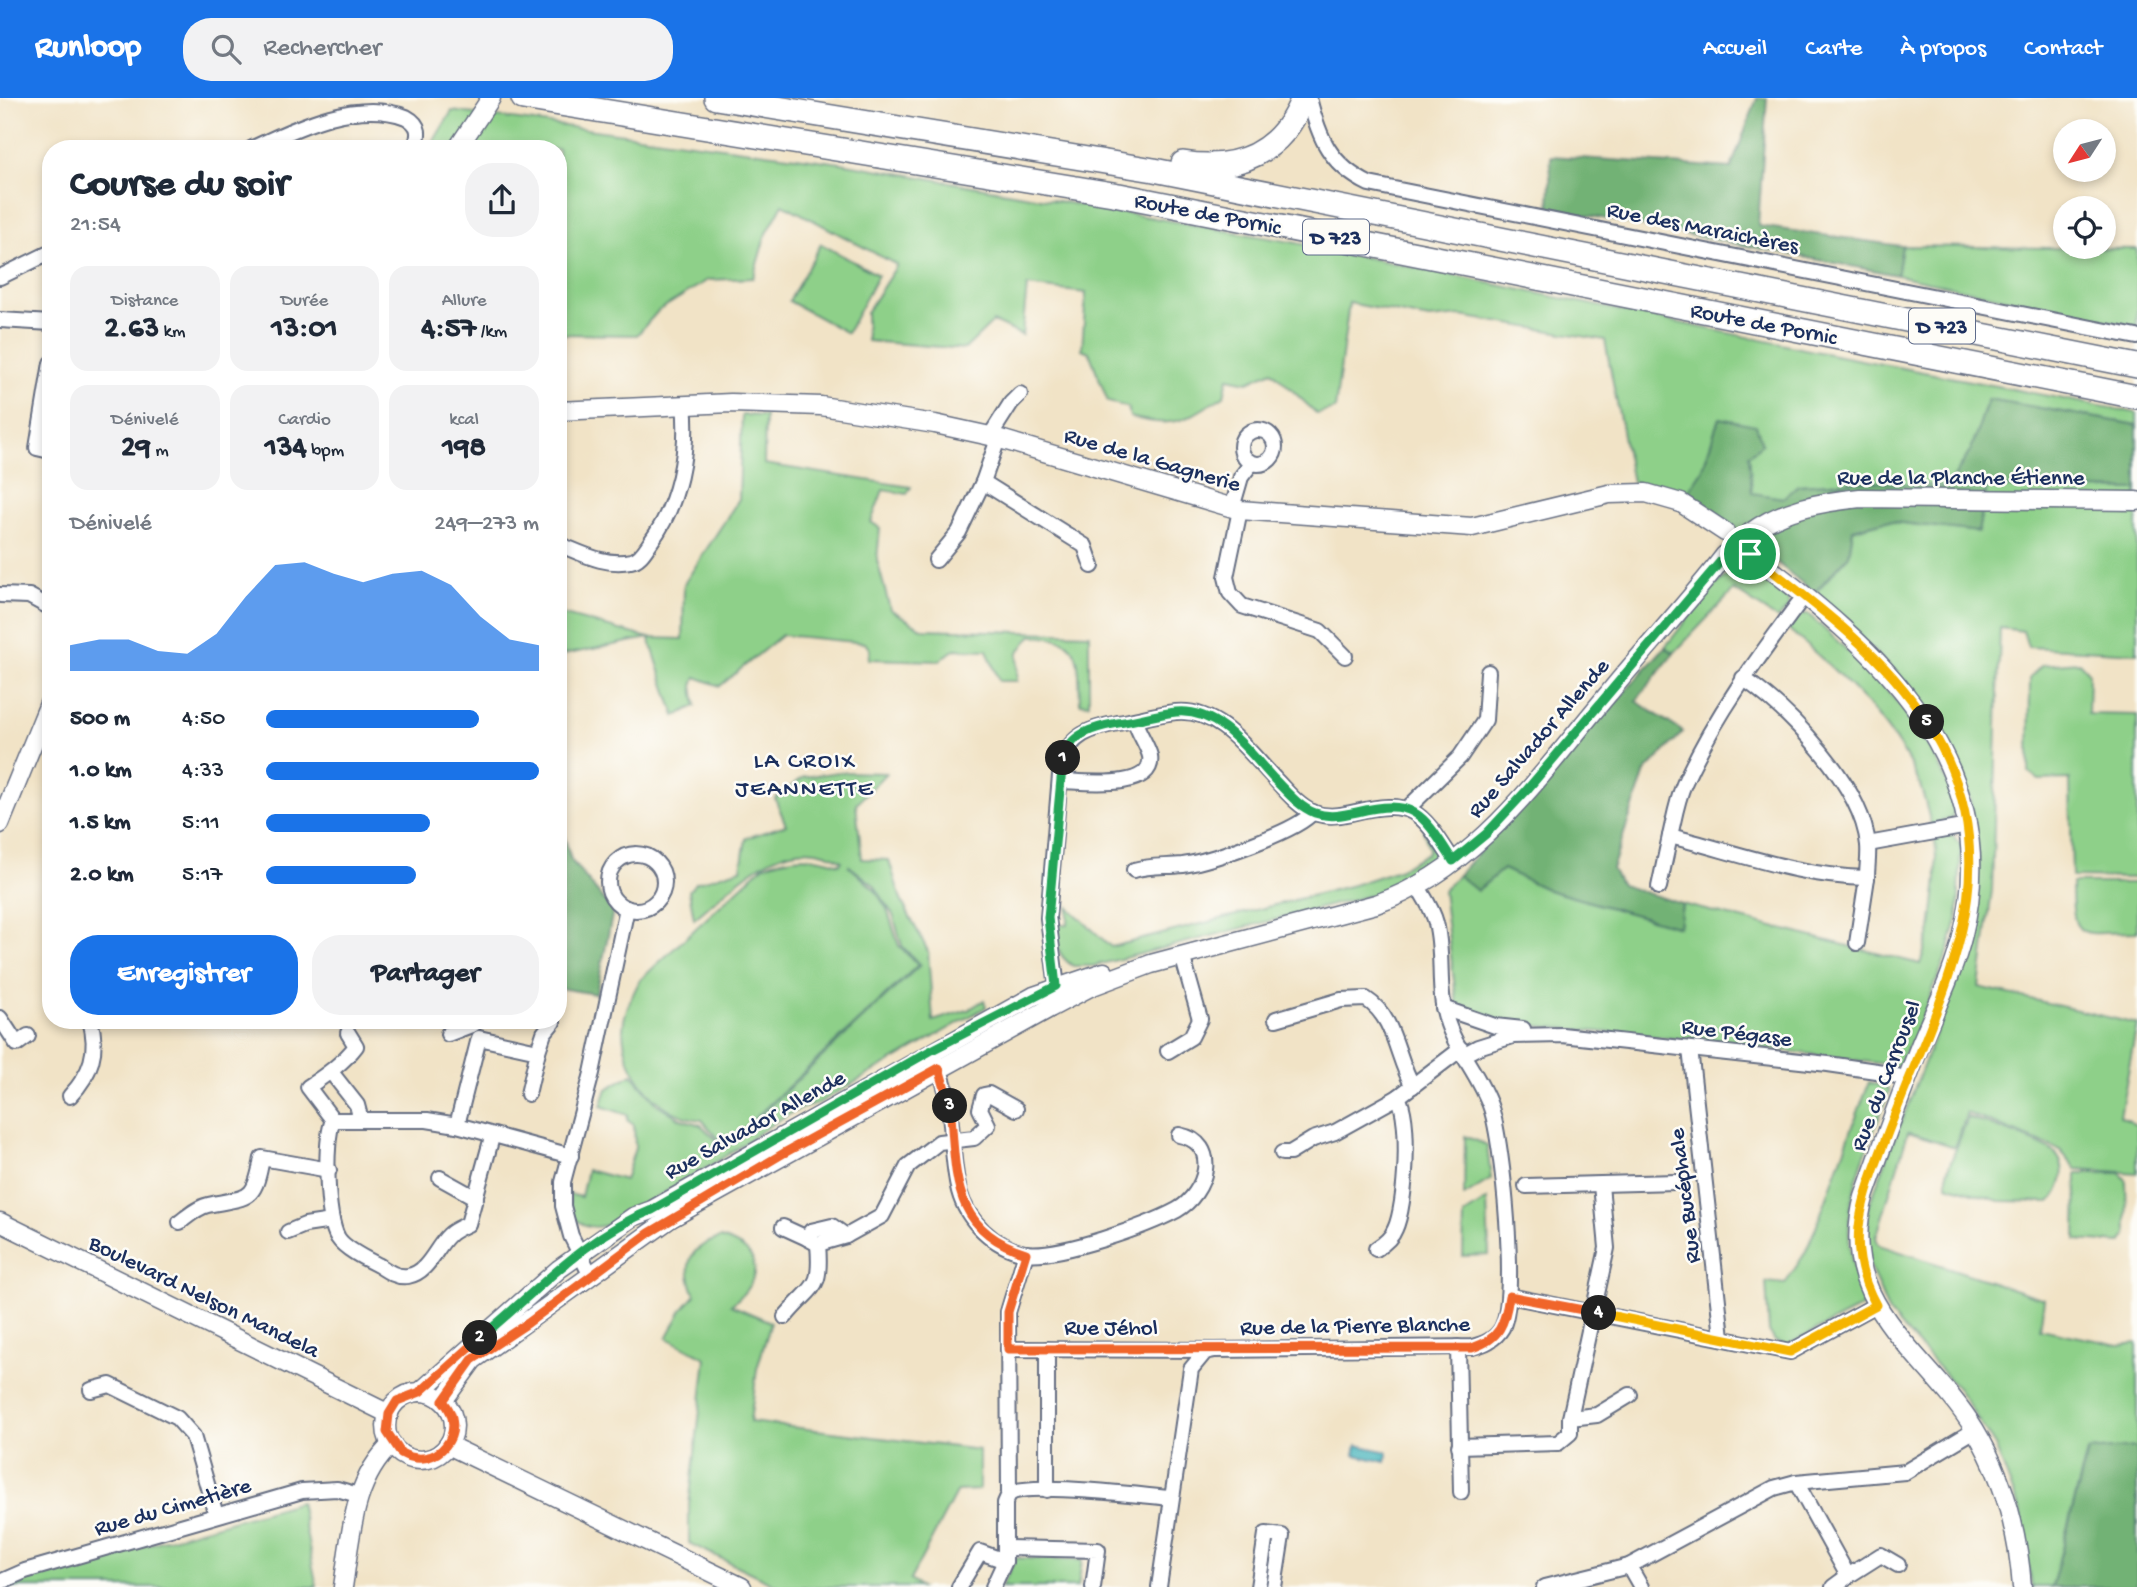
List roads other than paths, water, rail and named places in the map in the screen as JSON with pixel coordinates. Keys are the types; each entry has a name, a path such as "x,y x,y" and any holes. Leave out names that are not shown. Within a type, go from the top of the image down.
{"highway":[{"name":"Route de Pornic","path":"716,98 1107,161 2137,366"},
{"path":"1107,161 1131,156 1200,166 1233,164 1261,152 1284,135 1303,98"},
{"name":"Route de Pornic","path":"527,99 1130,197 2137,397"}],"street":[{"path":"463,140 491,98"},
{"name":"Rue des Maraichères","path":"1309,98 1318,135 1325,149 1340,167 1369,184 2137,337"},
{"path":"271,140 323,116 351,108 396,112 418,127 417,140"},
{"path":"0,277 42,257"},
{"path":"0,320 42,322"},
{"path":"936,560 959,532 982,482 994,437 1011,402 1020,394"},
{"name":"Rue de la Gagnerie","path":"567,410 747,402 821,406 935,424 994,437 1144,479 1236,509 1472,527 1609,494 1646,493 1681,503 1725,532"},
{"path":"567,548 605,562 632,561 641,555 660,530 679,483 686,440 684,404"},
{"path":"42,418 37,448 42,449"},
{"path":"1251,464 1238,484 1226,577 1230,593 1242,606 1320,631 1345,656"},
{"path":"982,482 1085,546 1092,566"},
{"name":"Rue de la Planche Étienne","path":"1750,533 1763,523 1823,502 1860,499 2137,501"},
{"path":"1738,527 1750,533 1754,541 1750,554 1740,559 1726,555 1721,541 1725,532 1738,527"},
{"name":"Rue du Carrousel","path":"1750,554 1804,596 1881,667 1924,718 1954,772 1968,826 1970,889 1963,935 1907,1079 1858,1217 1858,1253 1865,1281 1876,1305 1895,1334 1954,1399 1975,1430 1992,1463 2009,1508 2018,1549 2022,1587"},
{"name":"Rue Salvador Allende","path":"420,1392 580,1253 633,1217 652,1210 930,1051 1058,995 1090,987 1182,955 1376,904 1417,886 1486,834 1526,791 1726,555"},
{"path":"0,595 29,596 42,603"},
{"path":"1659,887 1683,785 1743,678 1804,596"},
{"path":"1408,808 1460,757 1485,720 1488,672"},
{"path":"1743,678 1831,762 1858,811 1868,844 1867,878 1857,943"},
{"path":"1058,995 1048,918 1059,781 1065,752 1077,737 1093,728 1177,712 1213,720 1229,732 1282,787 1313,812 1341,816 1385,805 1408,808 1424,819 1453,861"},
{"path":"1059,781 1124,782 1142,775 1150,761 1150,754 1135,721"},
{"path":"0,824 42,723"},
{"path":"1134,870 1185,865 1272,837 1308,818 1313,812"},
{"path":"1868,844 1968,826"},
{"path":"1670,836 1837,877 1867,878"},
{"name":"Rue de la Pierre Blanche","path":"1159,1587 1191,1369 1205,1352 1472,1348 1495,1337 1503,1327 1509,1296 1506,1216 1497,1134 1486,1094 1452,1035 1443,1008 1437,923 1417,886"},
{"path":"590,1274 563,1206 564,1182 592,1073 626,908"},
{"path":"1168,1051 1192,1037 1200,1018 1182,955"},
{"name":"Rue Salvador Allende","path":"443,1401 472,1360 528,1323 590,1274 671,1218 939,1068 1058,995"},
{"path":"1276,1019 1341,1000 1366,999 1386,1017 1402,1066 1413,1086"},
{"name":"Rue Pégase","path":"1443,1008 1495,1026 1545,1030 1562,1035"},
{"path":"0,1018 17,1044 28,1036"},
{"path":"70,1096 92,1068 93,1029"},
{"path":"448,1034 467,1029"},
{"path":"457,1125 475,1029"},
{"path":"480,1029 538,1051"},
{"path":"528,1094 538,1051 547,1029"},
{"path":"333,1121 308,1087 331,1072 356,1046 348,1033"},
{"name":"Rue Pégase","path":"1282,1153 1335,1132 1398,1097 1463,1051 1513,1036 1562,1035 1828,1064 1883,1072 1907,1079"},
{"name":"Rue Bucéphale","path":"1690,1049 1722,1337"},
{"path":"930,1051 949,1098 959,1192 968,1212 989,1237 1026,1253 1063,1249 1137,1228 1189,1202 1196,1194 1206,1170 1204,1153 1199,1143 1180,1135"},
{"path":"331,1072 357,1105 361,1120"},
{"path":"783,1227 813,1241 846,1236 882,1216 908,1166 939,1142 974,1139 985,1129 988,1125 979,1109 984,1095 989,1094 1016,1109"},
{"path":"1376,1249 1394,1232 1402,1210 1405,1126 1398,1097"},
{"path":"333,1121 427,1120 457,1125 492,1137 570,1156"},
{"path":"333,1121 329,1130 332,1221 344,1244 397,1276 406,1276 428,1264 449,1234 468,1224 492,1137"},
{"path":"184,1219 205,1205 243,1199 257,1184 262,1158 329,1170"},
{"path":"440,1178 476,1198"},
{"path":"1526,1185 1676,1182"},
{"path":"1459,1446 1558,1443 1570,1433 1570,1418 1607,1248 1601,1185"},
{"path":"288,1232 305,1225 332,1221"},
{"name":"Boulevard Nelson Mandela","path":"0,1222 389,1414"},
{"path":"785,1317 817,1283 821,1274 813,1241"},
{"path":"993,1587 1005,1554 1005,1503 1009,1494 1008,1312 1026,1253"},
{"path":"1509,1296 1790,1352 1876,1305"},
{"path":"1458,1347 1461,1492"},
{"name":"Rue Jéhol","path":"1008,1349 1215,1350"},
{"path":"1047,1349 1047,1490"},
{"path":"90,1390 110,1385 177,1418 192,1436 216,1514"},
{"path":"420,1392 443,1401 454,1422 448,1445 436,1455 420,1459 404,1455 392,1444 387,1429 389,1414 400,1399 420,1392"},
{"path":"1570,1418 1597,1415 1630,1395"},
{"path":"1544,1587 1629,1566 1709,1520 1774,1488 1796,1482 1905,1472 1975,1430"},
{"path":"343,1587 358,1494 371,1467 392,1444"},
{"path":"448,1445 742,1587"},
{"path":"1796,1482 1848,1576"},
{"name":"Rue du Cimetière","path":"1,1579 184,1527 216,1514 319,1489 358,1494"},
{"path":"1009,1494 1021,1489 1171,1498"},
{"path":"1258,1587 1266,1534 1282,1536 1274,1587"},
{"path":"960,1587 980,1552 1005,1554 1098,1549 1093,1587"},
{"path":"1833,1587 1881,1555 1898,1565"},
{"path":"1629,1566 1641,1587"}],"water":[{"path":"1357,1445 1388,1452 1386,1462 1355,1455"}],"district":[{"name":"LA CROIX JEANNETTE","path":"805,773"}]}
